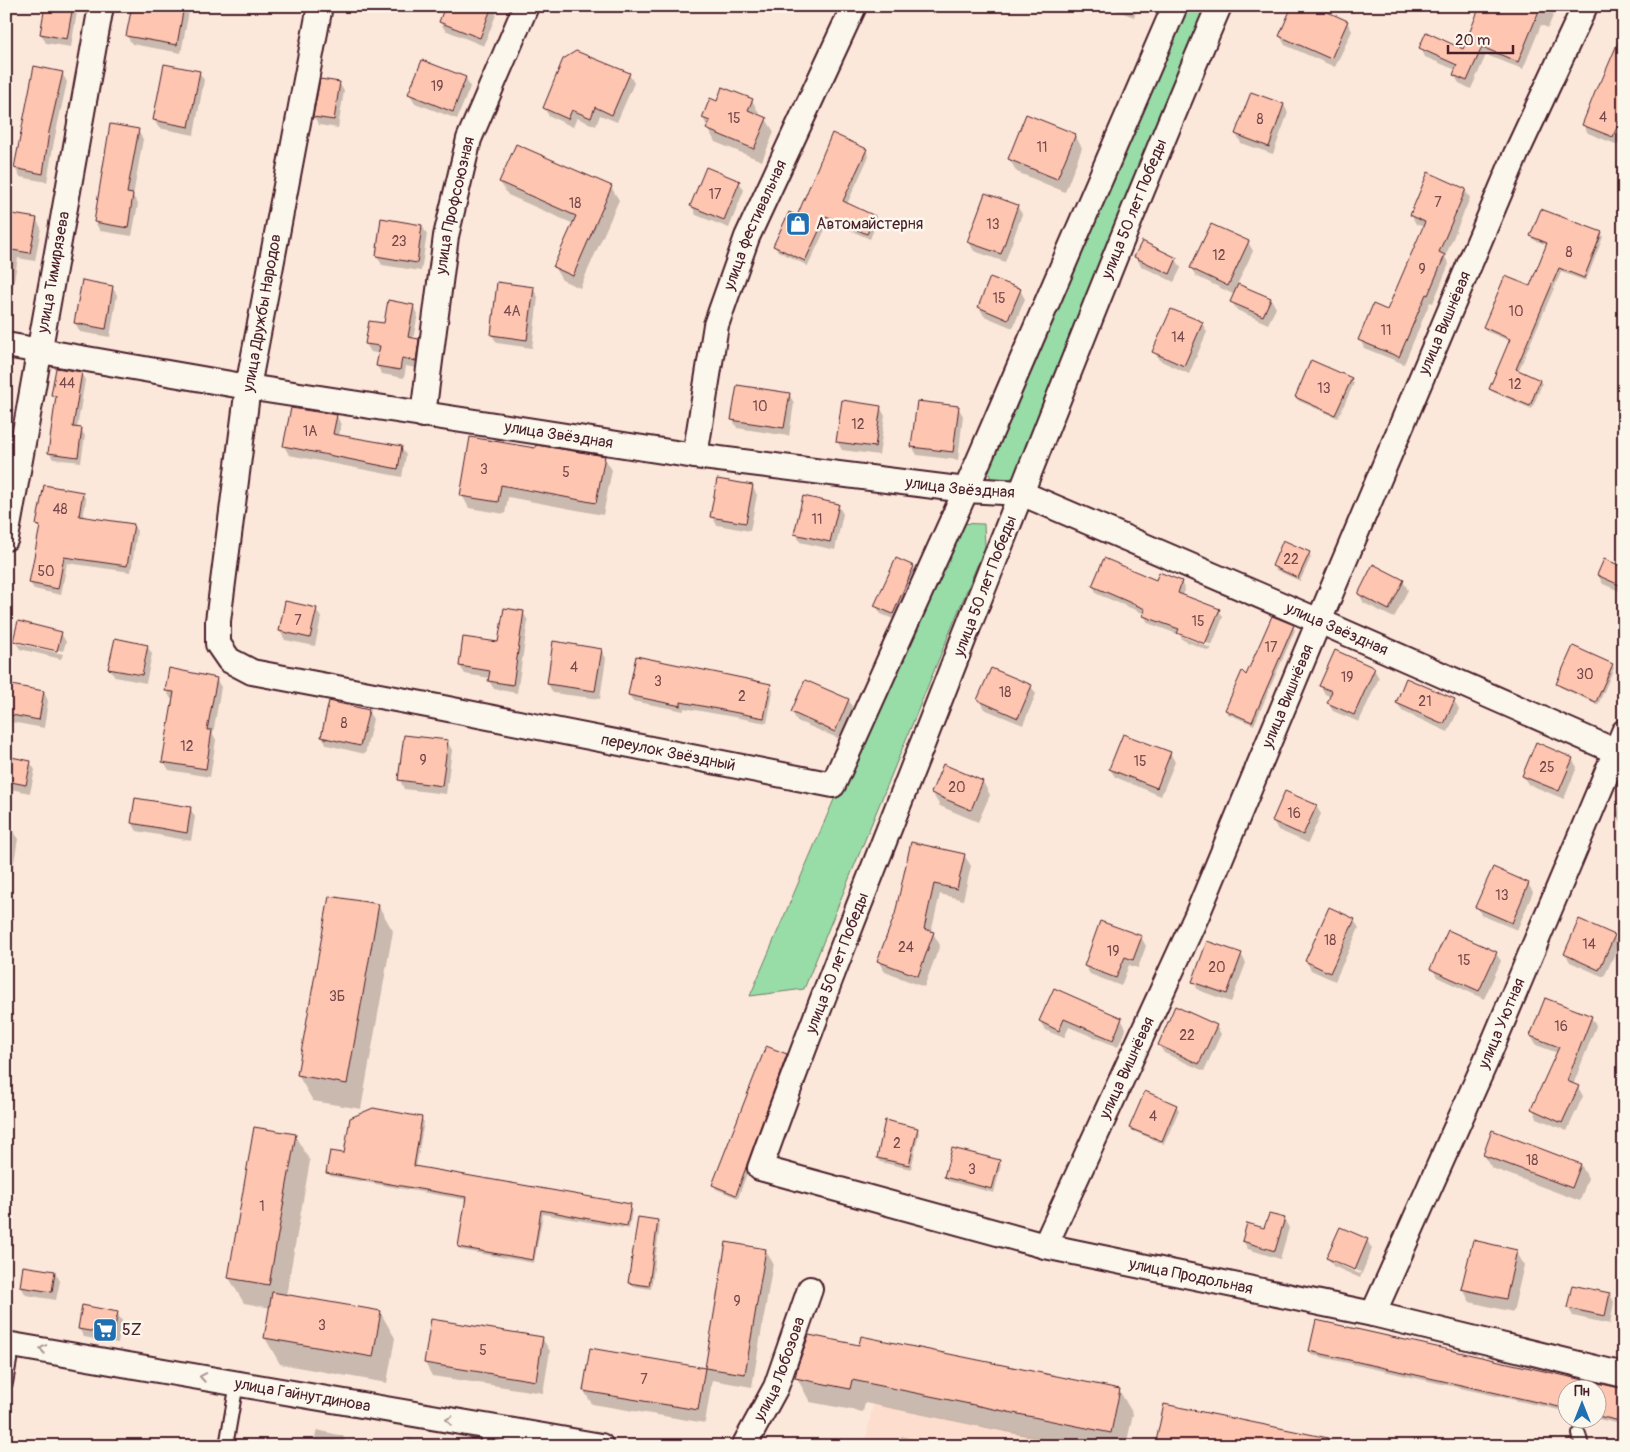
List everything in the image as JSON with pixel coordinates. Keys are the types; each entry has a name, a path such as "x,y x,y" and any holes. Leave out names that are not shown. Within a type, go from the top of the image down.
{"street":[{"name":"улица Тимирязева","path":"6,538 101,6"},
{"name":"улица Дружбы Народов","path":"218,621 248,386 320,6"},
{"name":"улица Профсоюзная","path":"423,415 446,236 470,139 526,6"},
{"name":"улица фестивальная","path":"694,456 716,324 744,246 854,6"},
{"path":"966,490 1175,6"},
{"name":"улица 50 лет Победы","path":"760,1168 803,1048 1021,493 1163,137 1219,6"},
{"name":"улица Вишнёвая","path":"1045,1246 1197,915 1516,154 1585,6"},
{"name":"улица Звёздная","path":"6,345 423,415 694,456 966,490 1021,493 1319,621 1621,746"},
{"name":"переулок Звёздный","path":"218,621 218,644 229,660 252,672 833,786 966,490"},
{"name":"улица Уютная","path":"1373,1314 1485,1063 1621,746"},
{"name":"улица Продольная","path":"760,1168 1045,1246 1373,1314 1624,1375"},
{"name":"улица Лобозова","path":"744,1446 776,1388 810,1289"},
{"name":"улица Гайнутдинова","path":"10,1344 237,1383 487,1436 601,1446"}],"lane":[{"path":"6,1382 10,1344"},
{"path":"226,1446 237,1383"}],"shaded area":[{"path":"873,1404 1085,1446 864,1446"}],"green space":[{"path":"1179,6 1205,6 1164,102 1014,477 1001,482 992,482 986,465"},
{"path":"952,523 984,524 985,546 804,989 750,996"}],"building":[{"path":"45,6 73,6 67,39 40,34"},
{"path":"132,6 184,6 177,45 126,36"},
{"path":"445,6 492,6 480,38 439,22"},
{"path":"1292,6 1314,6 1348,21 1331,59 1279,36"},
{"path":"1480,6 1541,6 1518,62 1482,47 1467,81 1453,75 1457,65 1419,48 1426,32 1463,49"},
{"path":"1624,28 1624,109 1613,137 1582,125"},
{"path":"576,51 630,73 612,115 595,107 591,118 572,110 568,119 543,108 563,59"},
{"path":"422,60 466,77 453,112 408,94"},
{"path":"164,64 200,71 189,127 153,120"},
{"path":"34,66 63,72 49,132 43,174 14,168"},
{"path":"320,79 340,82 334,120 313,117"},
{"path":"722,87 753,99 748,110 767,118 754,149 706,129 710,121 702,118 710,98 717,101"},
{"path":"1251,92 1284,104 1269,147 1235,134"},
{"path":"1026,114 1076,134 1057,179 1008,159"},
{"path":"110,124 139,129 127,193 133,194 128,228 94,222"},
{"path":"832,133 867,149 843,201 875,216 867,234 826,216 805,261 773,246 789,212 797,216"},
{"path":"516,144 612,186 573,276 553,267 576,216 499,182"},
{"path":"706,167 740,181 724,220 690,206"},
{"path":"1428,172 1466,189 1439,252 1445,255 1399,357 1358,340 1373,304 1387,310 1425,222 1410,215"},
{"path":"985,193 1018,205 1001,254 967,242"},
{"path":"1541,209 1602,232 1584,278 1559,268 1516,369 1540,380 1530,406 1489,389 1510,339 1483,327 1505,276 1530,286 1547,243 1530,236"},
{"path":"6,213 37,218 30,253 6,249"},
{"path":"381,218 422,225 417,263 376,256"},
{"path":"1211,224 1249,241 1228,286 1190,268"},
{"path":"1142,241 1177,258 1170,274 1134,257"},
{"path":"990,277 1021,289 1008,320 978,307"},
{"path":"82,280 113,286 106,329 74,323"},
{"path":"497,282 534,287 527,340 491,335"},
{"path":"1238,284 1271,298 1263,316 1230,302"},
{"path":"388,300 414,305 408,337 419,339 416,361 402,358 400,370 376,366 380,346 365,344 369,321 384,323"},
{"path":"1171,309 1203,322 1184,366 1152,352"},
{"path":"1311,360 1352,378 1335,415 1295,397"},
{"path":"56,368 82,372 73,427 82,428 78,457 48,453 56,396 51,395"},
{"path":"737,385 790,393 784,428 731,420"},
{"path":"842,400 881,406 875,447 836,442"},
{"path":"917,401 959,406 953,452 911,447"},
{"path":"291,408 337,415 333,434 402,446 398,469 283,446"},
{"path":"470,437 535,448 536,445 605,456 596,503 501,485 498,502 460,496"},
{"path":"717,479 753,485 746,523 710,517"},
{"path":"44,485 83,492 79,516 134,524 127,566 64,557 58,589 29,583 40,526 36,525"},
{"path":"803,496 839,504 830,542 794,534"},
{"path":"1283,540 1310,552 1298,578 1272,566"},
{"path":"896,558 914,566 893,614 874,606"},
{"path":"1104,558 1156,580 1159,572 1182,581 1178,593 1220,609 1205,644 1177,633 1179,629 1143,616 1145,609 1092,586"},
{"path":"1604,559 1624,567 1624,587 1597,575"},
{"path":"1373,564 1404,580 1389,610 1358,594"},
{"path":"285,601 317,608 310,638 279,631"},
{"path":"504,608 524,611 513,685 488,681 490,671 459,666 463,637 498,642"},
{"path":"1272,616 1294,625 1252,722 1225,710 1242,671 1246,675"},
{"path":"18,621 62,632 57,651 13,641"},
{"path":"115,638 148,645 142,675 108,669"},
{"path":"553,641 602,649 595,691 547,684"},
{"path":"1573,646 1613,664 1596,702 1556,684"},
{"path":"1335,650 1375,668 1354,715 1327,703 1332,691 1319,686"},
{"path":"636,656 771,684 764,718 681,702 681,706 628,695"},
{"path":"169,668 217,678 207,730 212,730 206,769 162,762 174,692 165,691"},
{"path":"991,668 1032,685 1018,718 977,700"},
{"path":"1406,678 1455,699 1444,724 1396,703"},
{"path":"805,680 849,699 835,732 791,712"},
{"path":"11,685 44,691 39,720 6,714"},
{"path":"329,701 369,710 360,746 321,737"},
{"path":"1123,734 1171,752 1157,788 1109,769"},
{"path":"404,735 448,740 442,786 398,780"},
{"path":"1536,742 1573,758 1559,791 1522,776"},
{"path":"6,756 31,761 26,785 6,781"},
{"path":"943,764 983,781 971,810 931,793"},
{"path":"1285,791 1317,805 1303,835 1272,821"},
{"path":"135,798 191,807 187,833 131,823"},
{"path":"911,842 965,854 957,889 934,884 924,929 934,932 918,976 877,961 895,914"},
{"path":"1493,867 1529,883 1512,923 1475,907"},
{"path":"329,896 379,904 347,1084 297,1075"},
{"path":"1329,907 1355,919 1330,973 1305,961"},
{"path":"1579,919 1615,935 1599,970 1564,954"},
{"path":"1100,921 1142,936 1133,960 1125,957 1116,978 1084,966"},
{"path":"1448,930 1497,952 1479,991 1430,969"},
{"path":"1207,941 1242,953 1227,994 1192,982"},
{"path":"1054,988 1122,1018 1113,1040 1064,1019 1059,1031 1039,1021"},
{"path":"1545,998 1592,1016 1567,1081 1579,1086 1562,1123 1531,1109 1559,1047 1530,1036"},
{"path":"1175,1006 1217,1025 1199,1064 1158,1045"},
{"path":"766,1046 787,1054 736,1195 712,1185"},
{"path":"1145,1091 1177,1105 1162,1141 1129,1128"},
{"path":"373,1108 422,1117 414,1166 631,1204 627,1226 541,1210 533,1260 458,1247 466,1197 326,1173 330,1151 344,1153 350,1118"},
{"path":"885,1120 918,1128 909,1165 877,1158"},
{"path":"254,1127 296,1134 269,1285 228,1278"},
{"path":"1492,1130 1581,1164 1572,1188 1483,1155"},
{"path":"952,1148 1000,1160 992,1189 944,1177"},
{"path":"1269,1214 1285,1218 1275,1251 1242,1241 1247,1223 1264,1228"},
{"path":"638,1217 658,1220 649,1286 628,1283"},
{"path":"1340,1227 1368,1239 1355,1270 1326,1258"},
{"path":"1473,1240 1517,1250 1506,1299 1461,1289"},
{"path":"726,1242 766,1249 745,1374 705,1368"},
{"path":"23,1266 55,1271 52,1292 20,1287"},
{"path":"1572,1285 1610,1293 1605,1316 1567,1308"},
{"path":"272,1292 381,1311 373,1357 264,1338"},
{"path":"82,1305 118,1312 113,1335 78,1329"},
{"path":"431,1319 543,1337 536,1381 424,1363"},
{"path":"1316,1320 1584,1380 1558,1380 1558,1407 1309,1351"},
{"path":"809,1335 859,1345 861,1336 1120,1389 1111,1433 852,1380 850,1389 795,1378"},
{"path":"590,1348 705,1368 698,1410 583,1391"},
{"path":"1608,1385 1624,1389 1624,1403 1620,1421 1608,1418"},
{"path":"1164,1404 1328,1438 1327,1446 1155,1446"}],"place":[{"name":"Автомайстерня","path":"798,224"},
{"name":"5Z","path":"105,1330"}]}
